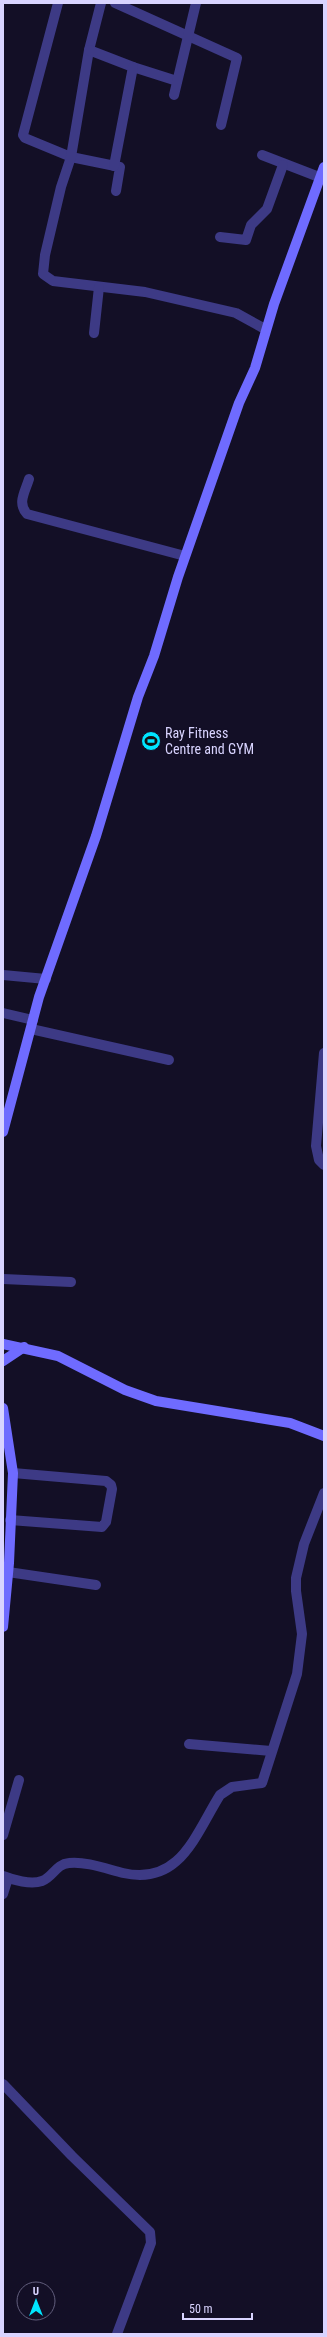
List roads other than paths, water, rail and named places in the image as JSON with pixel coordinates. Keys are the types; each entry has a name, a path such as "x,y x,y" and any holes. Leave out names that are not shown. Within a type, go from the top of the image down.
{"street":[{"path":"58,3 23,135 25,138 33,142 71,157 120,168 116,191"},
{"path":"101,3 89,50 71,157 55,210 45,255 44,274 53,281 128,289 236,313 265,328"},
{"path":"115,3 237,58 221,125"},
{"path":"174,96 196,3"},
{"path":"89,50 133,67 177,80"},
{"path":"114,166 133,67"},
{"path":"262,155 283,165 320,177"},
{"path":"220,237 246,240 251,225 267,209 283,165"},
{"path":"3,1132 46,979 96,836 138,697 154,656 185,556 237,410 255,368 265,328 324,167"},
{"path":"94,333 99,287"},
{"path":"29,479 21,502 22,509 27,514 185,556"},
{"path":"3,975 46,979"},
{"path":"3,1013 32,1025 169,1060"},
{"path":"324,1053 316,1146 319,1160 324,1166"},
{"path":"3,1279 71,1282"},
{"path":"3,1344 24,1347 58,1356 126,1390 156,1401 179,1406 290,1423 324,1436"},
{"path":"3,1361 24,1347"},
{"path":"3,1408 12,1473 8,1572 3,1627"},
{"path":"10,1520 102,1527 106,1522 112,1489 111,1485 106,1482 12,1473"},
{"path":"3,1894 5,1877 33,1882 42,1881 58,1867 68,1863 132,1875 158,1872 172,1867 182,1856 220,1796 226,1790 262,1782 271,1751 291,1696 300,1658 301,1623 296,1591 298,1567 324,1492"},
{"path":"8,1572 96,1585"},
{"path":"189,1744 271,1751"},
{"path":"3,1835 6,1816 19,1780"},
{"path":"3,2084 72,2156 150,2232 151,2243 117,2334"}],"place":[{"name":"Ray Fitness Centre and GYM","path":"151,741"}]}
